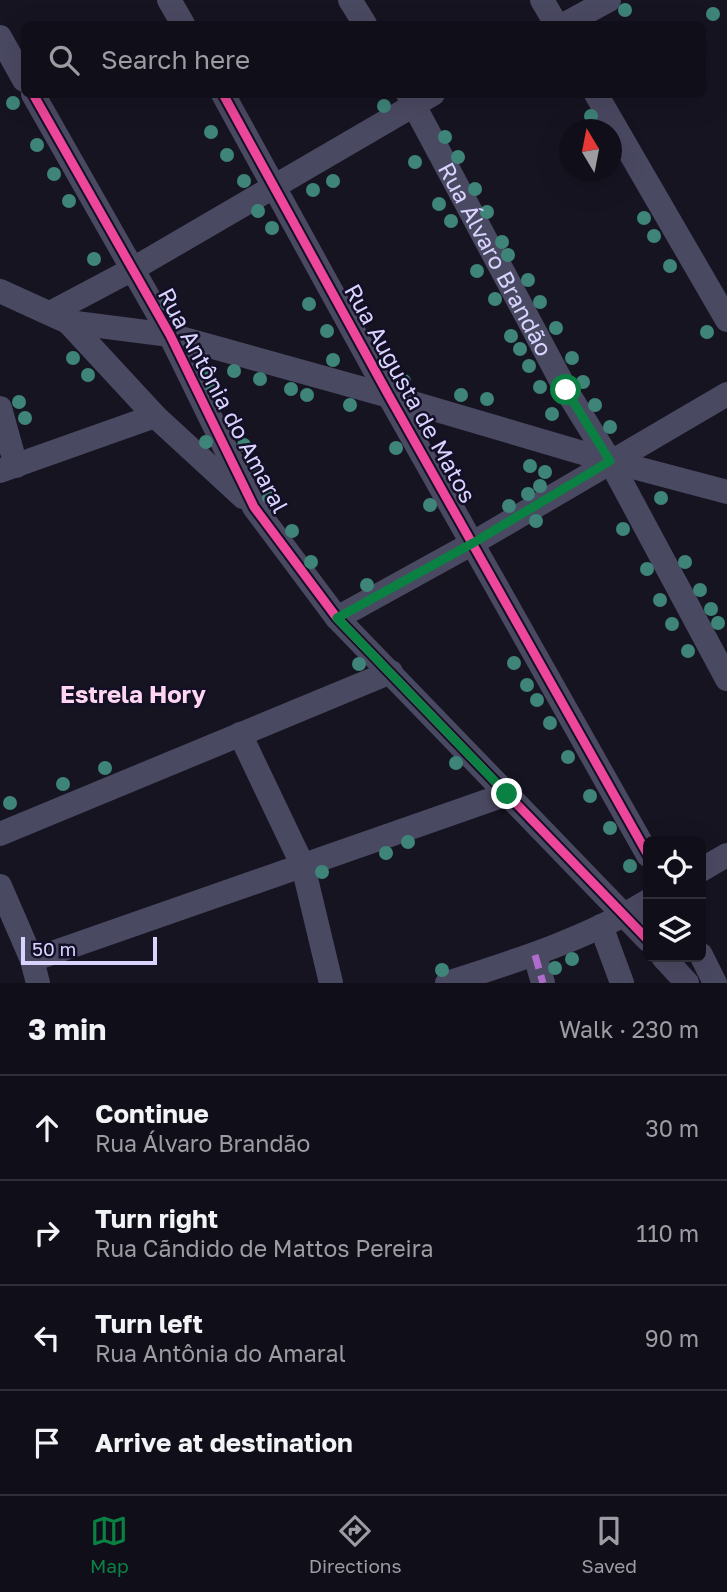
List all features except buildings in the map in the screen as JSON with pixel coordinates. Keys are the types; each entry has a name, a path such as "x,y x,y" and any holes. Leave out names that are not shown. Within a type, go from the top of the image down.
{"street":[{"path":"170,0 181,21"},
{"path":"350,0 363,21"},
{"path":"542,0 554,21"},
{"path":"570,21 609,0"},
{"path":"0,37 21,75"},
{"name":"Rua Antônia do Amaral","path":"35,98 170,335 254,508 337,618 643,935"},
{"name":"Rua Augusta de Matos","path":"225,98 389,396 643,846"},
{"path":"59,318 133,269 418,98"},
{"name":"Rua Álvaro Brandão","path":"418,98 566,390 610,461 727,679"},
{"path":"598,98 727,320"},
{"path":"0,291 59,318 170,335 727,492"},
{"path":"59,318 155,416 254,508"},
{"path":"337,618 473,543 727,394"},
{"path":"0,408 8,468 155,416"},
{"path":"0,834 391,672"},
{"path":"240,734 303,866 331,983"},
{"path":"0,886 35,971 303,866 507,794"},
{"path":"706,867 727,855"},
{"path":"447,983 535,955 625,915 643,904"},
{"path":"601,926 622,983"},
{"path":"535,955 543,983"},
{"path":"668,962 687,983"},
{"path":"705,962 715,983"}],"marked path":[{"path":"535,955 543,983"}],"cycle path":[{"path":"35,98 170,335 254,507 337,618 643,935"},
{"path":"225,98 389,396 643,846"}],"district":[{"name":"Estrela Hory","path":"133,693"}],"route":[{"path":"507,794 337,618 473,543 610,461 566,390"}]}
